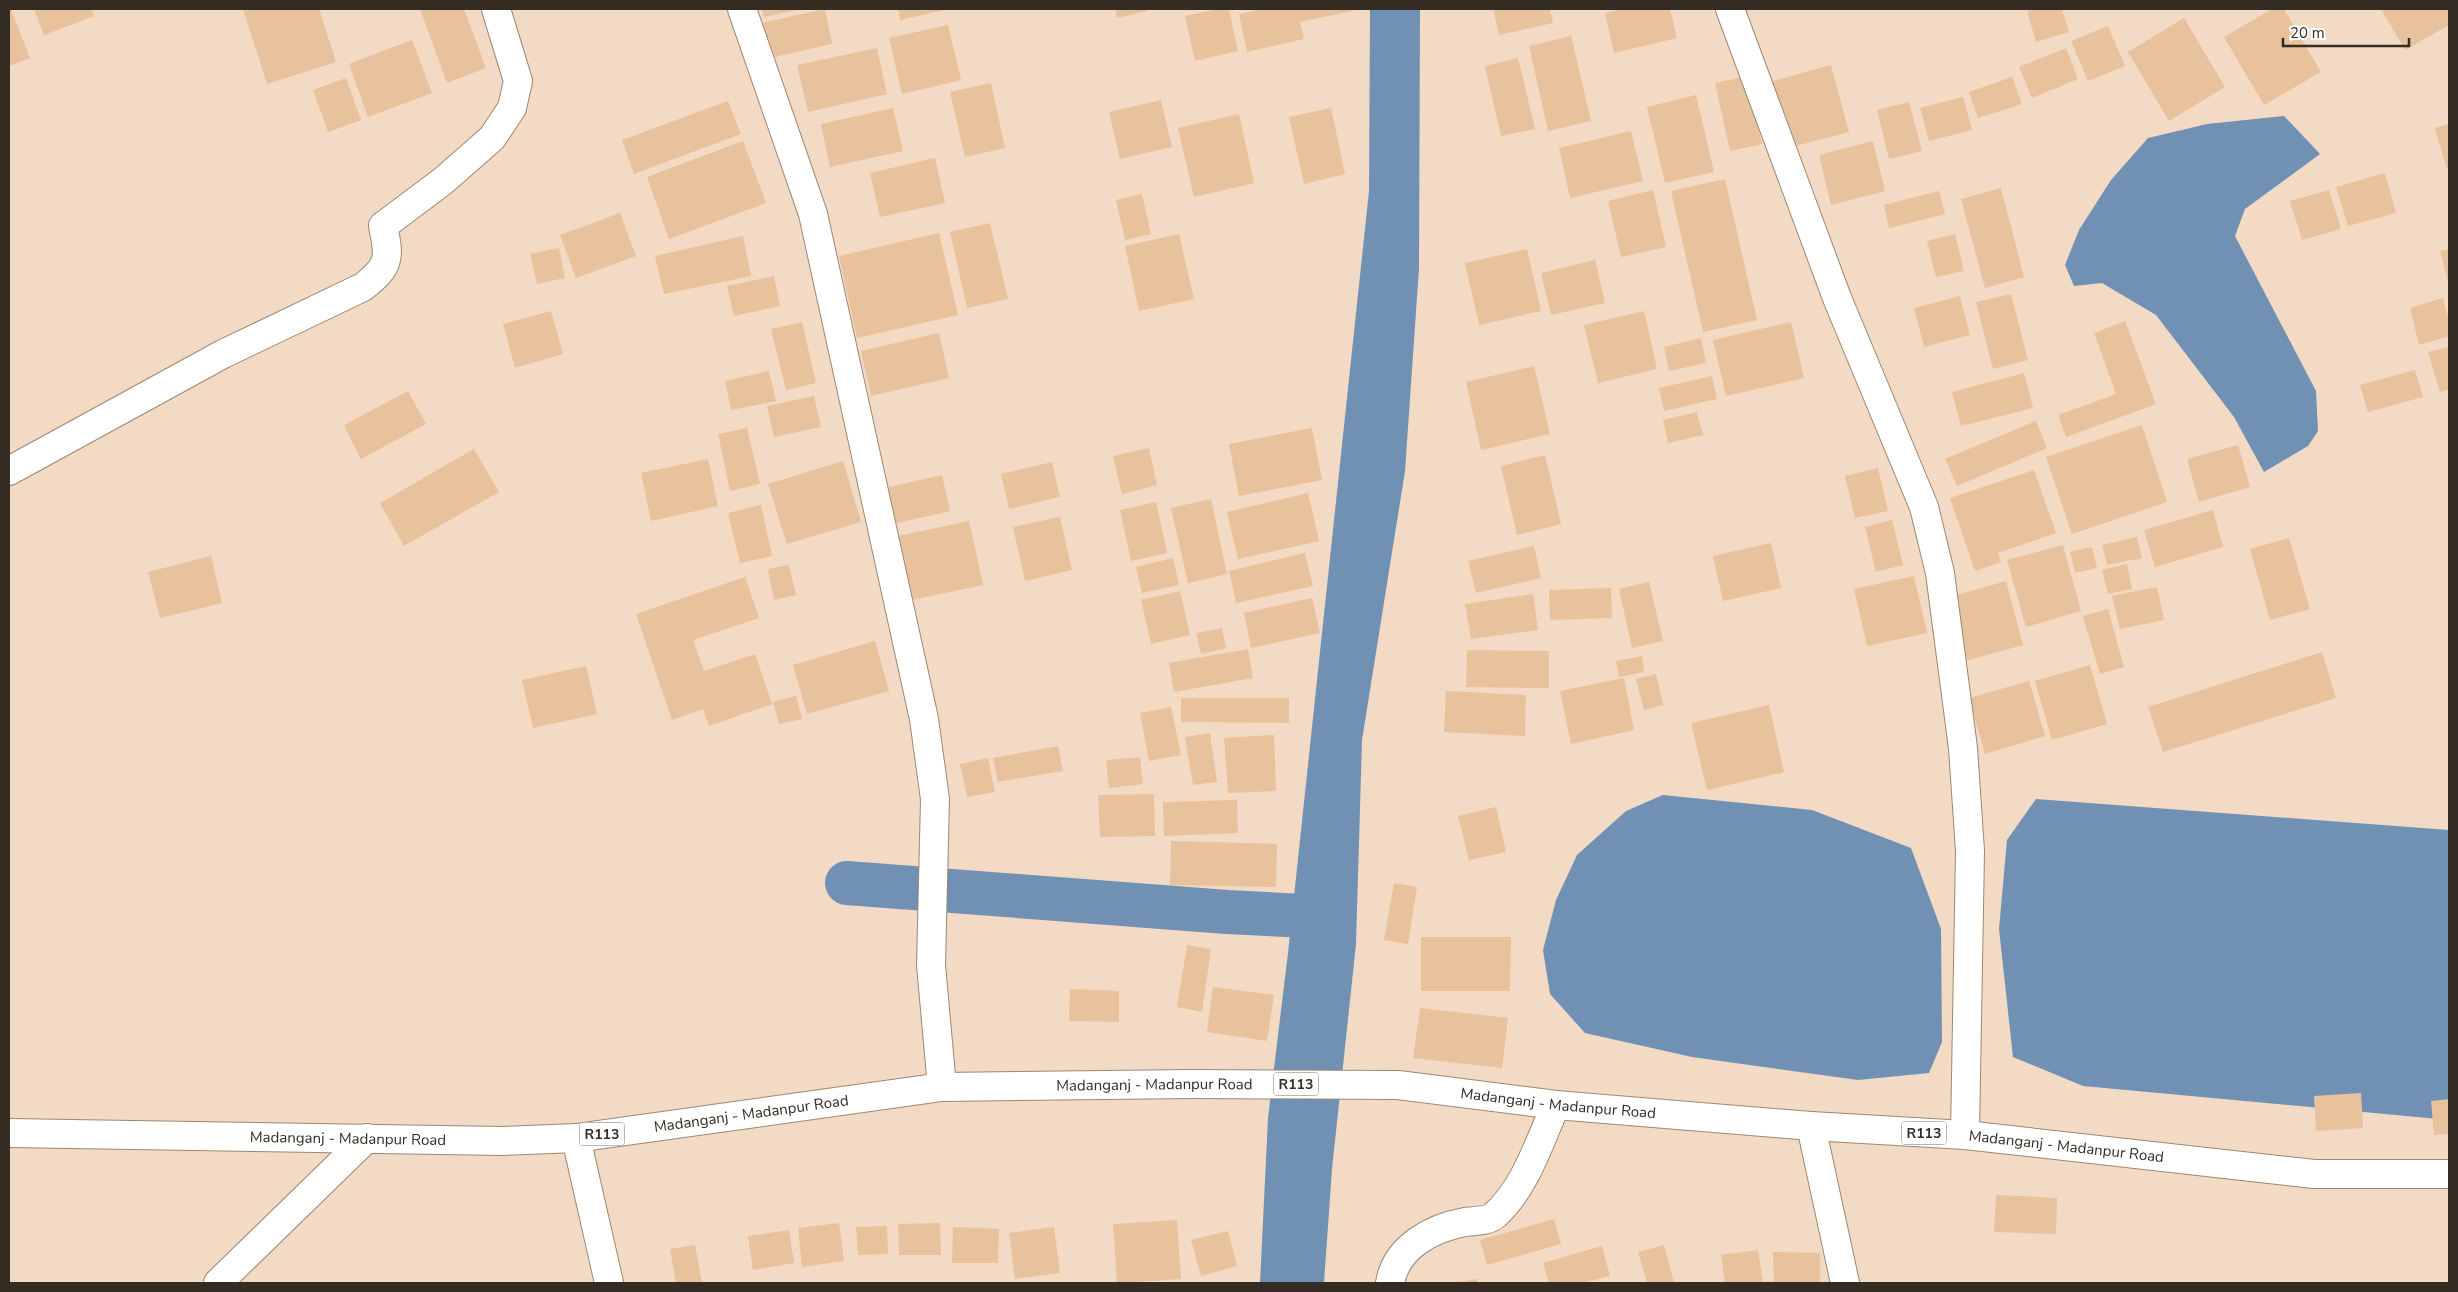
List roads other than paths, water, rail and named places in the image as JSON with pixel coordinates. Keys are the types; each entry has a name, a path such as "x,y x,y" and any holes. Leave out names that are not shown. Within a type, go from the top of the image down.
{"street":[{"path":"9,471 223,354 363,287 380,274 387,262 387,242 383,226 443,181 485,145 512,108 518,81 496,9"},
{"path":"742,9 813,214 924,719 935,800 931,965 942,1087"},
{"path":"1730,9 1837,298 1924,507 1940,574 1962,738 1970,851 1965,1135"},
{"name":"Madanganj - Madanpur Road","path":"9,1133 502,1141 576,1138 942,1087 1193,1084 1398,1085 1556,1105 1811,1126 1965,1135 2314,1174 2449,1174"},
{"path":"1390,1283 1392,1270 1415,1240 1452,1224 1493,1217 1519,1188 1556,1105"},
{"path":"1811,1126 1845,1283"},
{"path":"218,1283 367,1138"},
{"path":"576,1138 609,1283"}],"water":[{"path":"1370,9 1420,9 1419,268 1405,471 1362,740 1356,944 1332,1169 1324,1283 1260,1283 1268,1118 1288,953 1369,191"},
{"path":"2284,116 2320,154 2245,209 2235,236 2316,391 2318,431 2308,446 2264,472 2234,417 2156,315 2102,283 2074,286 2065,265 2079,230 2111,180 2148,138 2207,124"},
{"path":"1663,795 1812,810 1911,848 1941,929 1942,1042 1929,1073 1858,1080 1692,1057 1585,1033 1550,994 1543,950 1556,900 1577,855 1626,811"},
{"path":"2036,799 2449,830 2449,1120 2083,1086 2013,1057 1999,929 2007,840"}],"waterway":[{"path":"847,883 1227,912 1324,917"}]}
